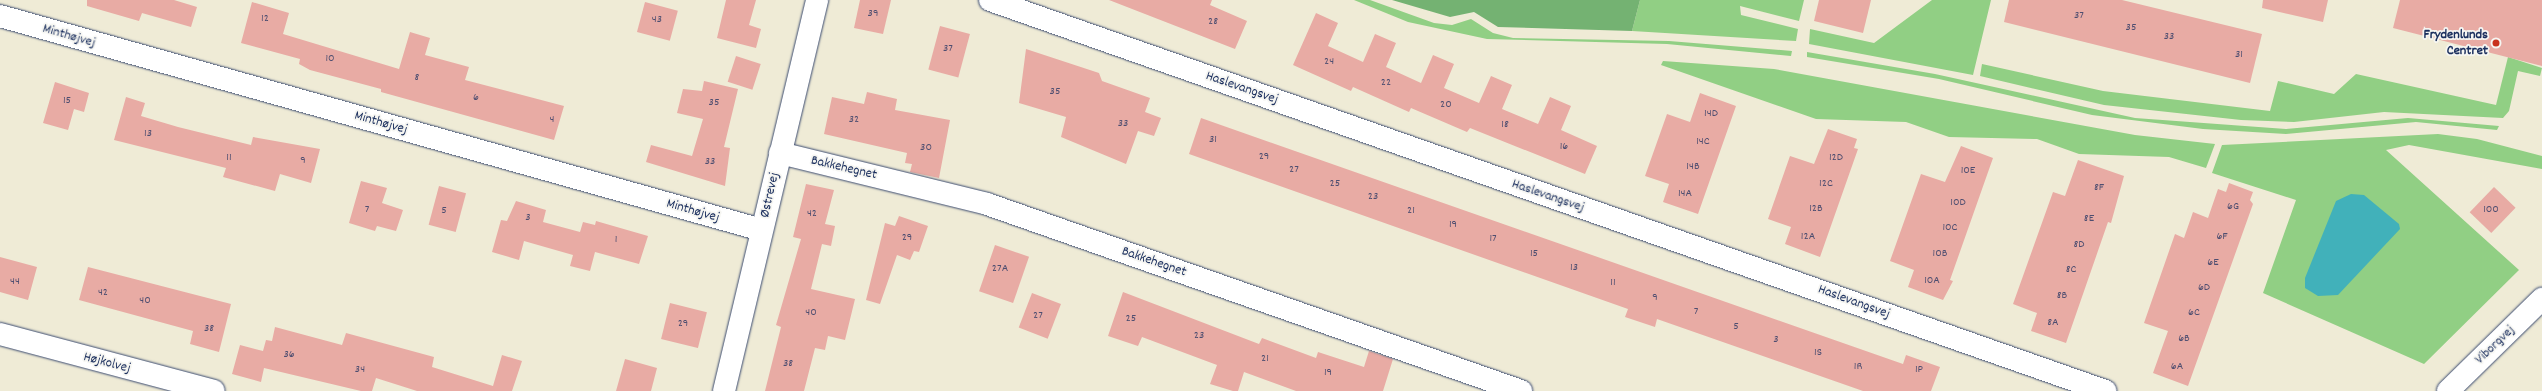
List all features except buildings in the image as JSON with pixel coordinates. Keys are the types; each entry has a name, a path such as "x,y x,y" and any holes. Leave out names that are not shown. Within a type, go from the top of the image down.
{"street":[{"name":"Østrevej","path":"724,391 817,0"},
{"name":"Haslevangsvej","path":"990,0 2105,391"},
{"name":"Minthøjvej","path":"0,16 762,230"},
{"name":"Bakkehegnet","path":"780,153 987,204 1521,391"},
{"name":"Viborgvej","path":"2448,391 2542,299"},
{"name":"Højkolvej","path":"0,334 214,391"}],"green space":[{"path":"1354,0 1370,0 1434,23 1452,25 1471,19 1493,33 1513,38 1669,41 1792,51 1791,56 1667,44 1487,39 1408,22"},
{"path":"1392,0 1640,0 1632,31 1498,27 1474,12 1450,17"},
{"path":"1640,0 1804,0 1799,21 1740,6 1741,15 1798,29 1796,41 1632,31"},
{"path":"1932,0 1991,0 1973,75 1809,44 1810,29 1874,43"},
{"path":"1807,52 1935,74 2135,118 2286,129 2408,118 2499,126 2497,130 2416,122 2286,134 2203,129 2092,115 1939,79 1807,57"},
{"path":"2508,57 2542,68 2540,76 2518,71 2509,111 2503,118 2384,112 2294,122 2241,120 2104,105 1980,76 1982,64 2103,91 2270,111 2278,81 2334,94 2356,74 2496,105"},
{"path":"1663,61 1774,69 2135,135 2215,144 2206,168 2169,157 2079,154 2037,139 1949,137 1906,122 1816,119 1661,65"},
{"path":"2438,134 2477,139 2542,156 2542,169 2409,145 2386,150 2519,270 2424,364 2263,293 2296,200 2212,173 2222,145"}],"water":[{"path":"2351,194 2364,195 2399,224 2400,229 2338,295 2318,296 2305,288 2305,278 2336,201"}],"place":[{"name":"Frydenlunds Centret","path":"2496,43"}]}
